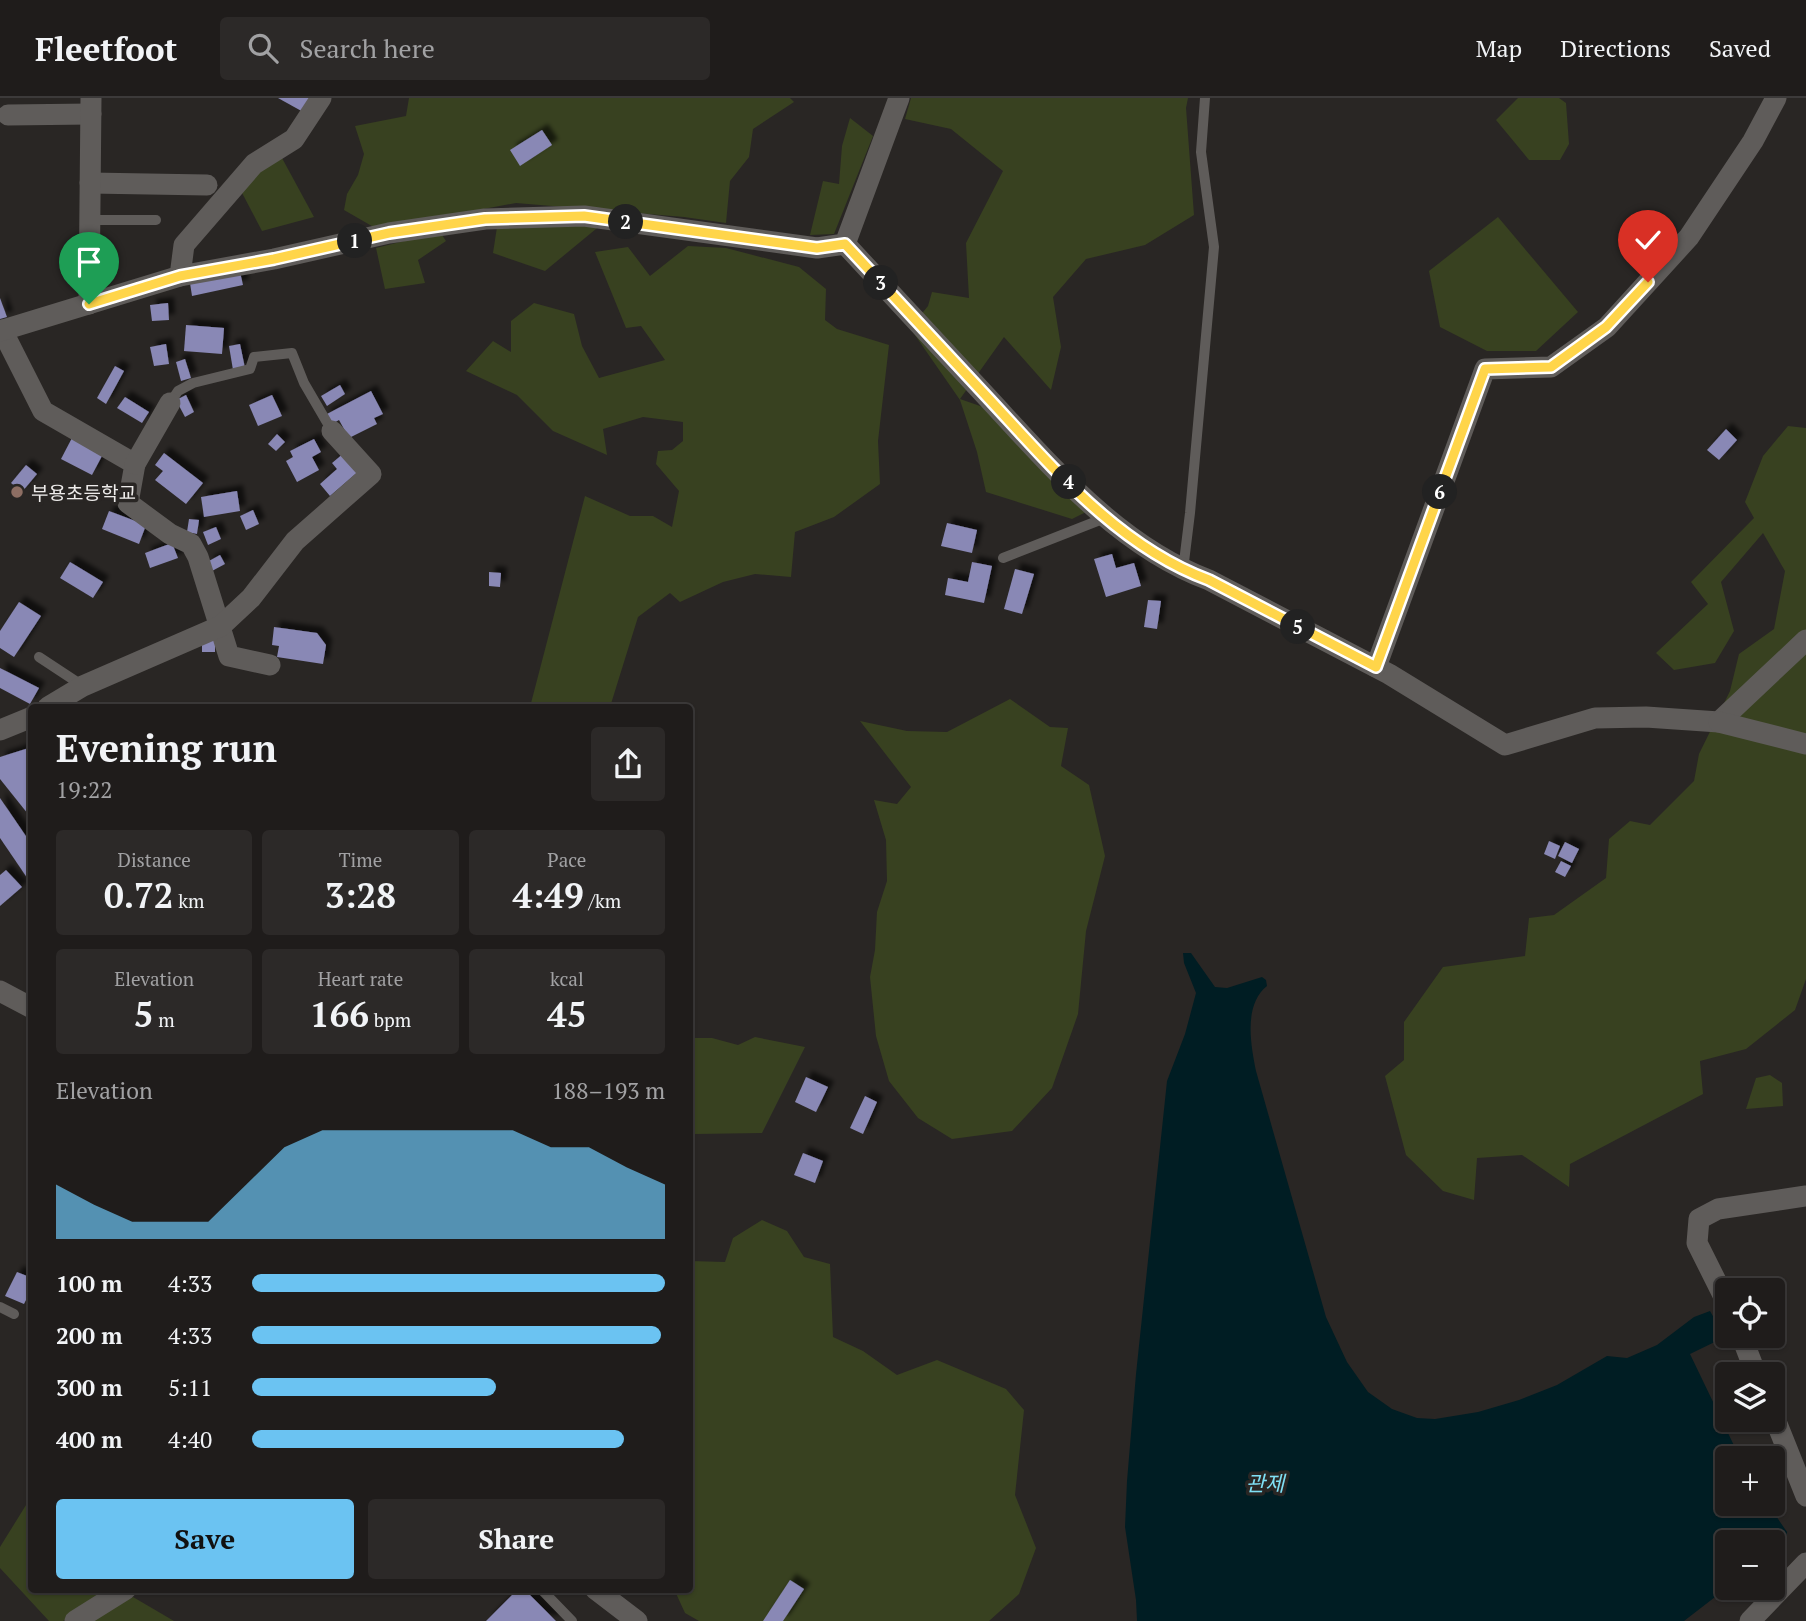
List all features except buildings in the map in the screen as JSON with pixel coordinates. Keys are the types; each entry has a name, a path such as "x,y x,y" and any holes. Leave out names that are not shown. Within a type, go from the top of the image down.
{"street":[{"path":"180,276 184,245 254,164 294,139 321,98"},
{"path":"845,244 899,98"},
{"path":"1376,667 1485,369 1551,367 1606,327 1689,237 1753,141 1776,98"},
{"path":"8,115 91,106 89,304"},
{"path":"90,183 207,185"},
{"path":"135,464 43,411 1,330 180,276 274,259 389,233 485,219 584,216 817,248 845,244"},
{"path":"845,244 1013,425 1105,518 1182,570 1209,580 1376,667 1505,745 1595,718 1646,717 1719,722 1806,744"},
{"path":"170,403 135,464 128,503 170,534 191,544 198,557 229,656 271,665"},
{"path":"53,704 83,685 221,626 251,598 295,541 371,474 332,432"},
{"path":"1719,722 1806,640"},
{"path":"0,730 28,719"},
{"path":"0,991 28,1005"},
{"path":"1715,1279 1697,1243 1699,1219 1718,1209 1806,1196"},
{"path":"1780,1432 1806,1496"},
{"path":"1750,1621 1806,1563"},
{"path":"75,1621 120,1593"},
{"path":"600,1593 638,1621"}],"lane":[{"path":"1182,570 1190,513 1214,247 1201,152 1205,98"},
{"path":"89,220 156,220"},
{"path":"170,403 178,391 193,383 250,369 254,357 292,353 304,383 332,432"},
{"path":"1003,558 1105,518"},
{"path":"39,657 83,685"},
{"path":"0,1307 14,1314"},
{"path":"545,1593 572,1621"}],"green space":[{"path":"409,98 790,98 794,102 753,129 749,157 730,181 726,223 516,203 377,229 344,210 347,194 358,175 364,154 355,126 406,116"},
{"path":"911,98 1188,98 1186,108 1194,215 1145,245 1086,259 1053,297 1061,347 1051,390 1004,337 960,399 983,407 1088,511 1072,519 986,492 977,452 960,400 910,328 928,306 932,292 969,298 966,243 1003,171 951,129 905,119"},
{"path":"1518,98 1559,98 1566,103 1569,144 1560,160 1529,160 1496,120"},
{"path":"850,118 873,136 834,234 810,235 823,181 839,184 842,146"},
{"path":"282,158 314,217 262,231 241,191 254,173"},
{"path":"1498,217 1578,312 1536,351 1487,351 1440,327 1429,271"},
{"path":"602,224 545,271 493,253 497,227"},
{"path":"440,232 446,241 418,260 425,283 385,289 376,248"},
{"path":"688,246 726,248 799,267 826,289 825,320 837,329 889,345 878,441 880,484 834,517 795,532 791,577 755,574 723,582 680,602 670,593 638,617 611,704 531,704 585,496 630,516 653,516 672,527 679,491 656,464 658,451 672,450 683,441 683,422 643,417 603,429 607,455 553,431 517,395 466,371 493,341 511,352 511,321 534,303 574,314 582,346 599,378 665,360 641,326 626,328 595,252 628,247 650,276"},
{"path":"1788,426 1806,428 1806,979 1795,1010 1746,1049 1700,1061 1703,1094 1570,1164 1569,1187 1522,1155 1477,1158 1474,1200 1443,1191 1406,1155 1385,1076 1404,1060 1404,1022 1443,967 1525,956 1529,918 1554,915 1606,878 1609,839 1630,821 1650,825 1694,781 1699,754 1730,691 1739,654 1774,629 1785,571 1763,533 1721,582 1734,631 1715,663 1674,670 1656,653 1708,604 1691,582 1754,518 1745,502 1763,456"},
{"path":"1010,699 1050,727 1068,728 1061,766 1089,785 1105,856 1086,931 1078,1014 1052,1088 1012,1131 952,1139 918,1118 889,1081 876,1036 870,977 877,912 887,881 886,840 874,800 897,804 911,787 860,721 907,731 947,732"},
{"path":"755,1037 805,1047 762,1133 693,1136 693,1038 712,1038 738,1045"},
{"path":"1770,1075 1782,1083 1783,1106 1746,1109 1756,1078"},
{"path":"762,1220 787,1231 804,1257 830,1264 833,1337 863,1351 897,1375 937,1360 1006,1389 1024,1410 1015,1495 1036,1548 1019,1594 989,1621 699,1621 685,1613 676,1593 693,1593 693,1261 725,1262 733,1238"},
{"path":"28,1502 28,1593 108,1593 63,1621 49,1621 0,1568 0,1547"},
{"path":"133,1597 174,1621 89,1621"}],"water":[{"name":"관제","path":"1183,953 1191,953 1215,987 1227,988 1262,977 1266,980 1267,986 1259,994 1252,1015 1251,1038 1256,1071 1326,1317 1347,1362 1368,1392 1392,1409 1417,1418 1435,1419 1478,1412 1557,1385 1607,1356 1627,1358 1657,1345 1694,1317 1710,1311 1715,1320 1715,1342 1690,1354 1715,1406 1715,1432 1728,1432 1734,1446 1715,1446 1715,1516 1776,1516 1787,1532 1786,1542 1785,1530 1715,1530 1715,1597 1684,1621 1137,1621 1125,1527 1127,1481 1167,1081 1185,1034 1196,993 1184,963"}],"place":[{"name":"부용초등학교","path":"17,492"}],"route":[{"path":"89,304 180,276 274,259 389,233 485,219 584,216 817,248 845,244 1013,425 1110,523 1182,570 1209,580 1376,667 1485,369 1551,367 1606,327 1648,282"}]}
